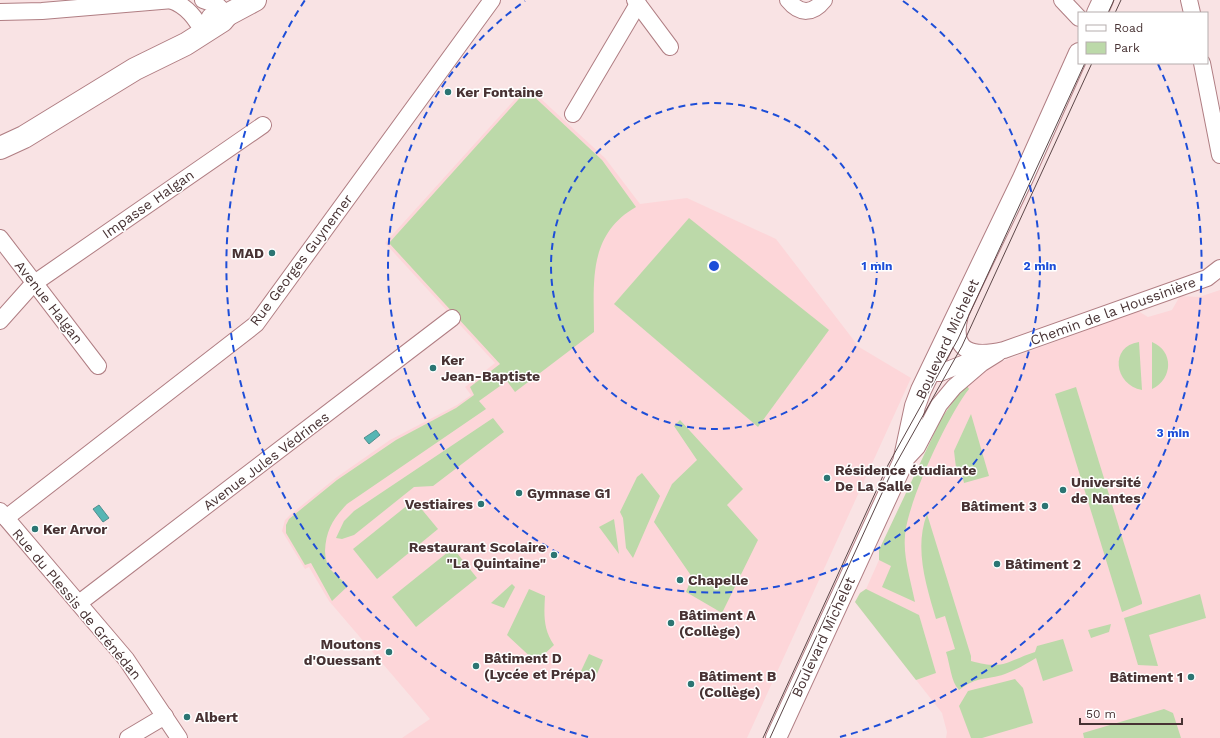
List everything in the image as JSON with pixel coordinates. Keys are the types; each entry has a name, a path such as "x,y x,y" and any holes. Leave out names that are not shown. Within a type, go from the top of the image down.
{"main road":[{"path":"0,155 24,137 135,69 176,51 202,29 211,19 227,15 255,0"},
{"path":"0,148 24,137"}],"street":[{"path":"0,12 40,6 171,0 185,7 202,29"},
{"path":"203,0 217,5 227,15"},
{"name":"Rue Georges Guynemer","path":"3,515 256,324 492,0"},
{"path":"788,0 793,6 805,12 814,10 824,0"},
{"path":"1062,0 1078,17"},
{"path":"1097,12 1103,0"},
{"path":"1189,0 1192,12"},
{"path":"573,114 637,2 670,48"},
{"name":"Boulevard Michelet","path":"776,738 904,462 915,406 929,373 1023,178 1078,55"},
{"path":"1202,64 1220,155"},
{"name":"Impasse Halgan","path":"0,321 33,284 263,125"},
{"name":"Avenue Halgan","path":"0,238 33,284 98,366"},
{"name":"Chemin de la Houssinière","path":"929,373 940,373 987,354 1004,350 1207,278 1220,268"},
{"name":"Chemin de la Houssinière","path":"961,309 957,328 960,342 968,351 978,354 987,354"},
{"name":"Avenue Jules Védrines","path":"79,603 452,318"},
{"name":"Chemin de la Houssinière","path":"904,462 918,448 939,405 954,388 982,363 1004,350"},
{"name":"Rue du Plessis de Grénédan","path":"3,515 79,603 136,673 179,738"},
{"path":"128,738 165,716"}],"shaded area":[{"path":"527,86 605,158 640,204 687,198 776,239 859,347 911,378 747,738 402,738 430,719 329,601 309,567 305,569 282,531 285,520 290,515 337,477 390,440 457,405 471,395 465,387 495,363 385,243"},
{"name":"Université de Nantes","path":"1220,290 1220,738 946,738 947,732 942,713 855,602 860,593 866,589 879,560 879,550 945,412 962,390 984,372 998,363 1138,311 1148,317 1172,310 1180,296 1199,297"}],"green space":[{"path":"527,90 602,160 636,207 620,218 609,231 601,246 594,278 594,332 515,392 507,381 479,401 486,409 347,504 331,525 327,537 325,556 329,567 348,586 332,601 311,563 305,565 286,533 286,525 289,519 337,480 396,440 456,408 474,395 470,387 500,364 389,243"},
{"path":"689,218 829,330 758,427 614,304"},
{"path":"1139,342 1142,390 1133,387 1126,381 1121,374 1119,366 1119,358 1123,350 1129,345"},
{"path":"1152,342 1159,346 1164,352 1168,365 1164,379 1152,389"},
{"path":"967,386 969,389 950,418 930,460 907,521 905,552 915,602 882,587 891,566 879,560 879,550 941,419 957,396"},
{"path":"1076,387 1142,602 1142,604 1122,612 1055,394"},
{"path":"971,414 989,476 964,483 962,475 957,476 954,451"},
{"path":"493,418 504,432 433,486 414,487 354,535 342,539 336,538 344,521 354,511"},
{"path":"680,420 743,489 727,505 758,540 722,613 686,592 692,577 654,522 672,484 697,460 674,426"},
{"path":"642,473 660,496 633,558 626,548 623,518 620,512 637,477"},
{"path":"414,500 438,529 377,579 353,549"},
{"path":"927,514 971,656 971,661 991,665 1004,664 1035,652 1037,646 1063,639 1073,671 1043,681 1036,658 1021,667 998,676 977,680 959,690 956,687 952,678 946,652 955,649 945,616 936,619 925,580 921,553 923,527"},
{"path":"614,519 619,554 599,527"},
{"path":"453,548 477,578 416,627 392,597"},
{"path":"512,584 515,587 504,608 491,603"},
{"path":"529,589 545,596 546,627 550,639 554,645 536,662 507,635"},
{"path":"866,589 919,615 936,673 916,680 855,602 860,593"},
{"path":"1200,594 1206,618 1149,635 1158,666 1138,665 1124,618"},
{"path":"1111,624 1109,632 1091,638 1088,630"},
{"path":"589,654 603,660 593,683 581,671"},
{"path":"1015,679 1023,688 1033,723 982,738 971,738 959,706 968,691"},
{"path":"1164,709 1173,713 1181,738 1084,738 1083,733"}],"water":[{"path":"376,430 380,435 369,444 364,438"},
{"path":"99,505 109,518 103,522 93,509"}],"tram line":[{"path":"1108,12 1114,0"},
{"path":"1115,12 1121,0"},
{"path":"763,738 888,465 958,339 1085,64"},
{"path":"770,738 893,469 962,346 1092,64"}],"place":[{"name":"Ker Fontaine","path":"448,92"},
{"name":"MAD","path":"272,253"},
{"name":"Ker Jean-Baptiste","path":"433,368"},
{"name":"Résidence étudiante De La Salle","path":"827,478"},
{"name":"Université de Nantes","path":"1063,490"},
{"name":"Gymnase G1","path":"519,493"},
{"name":"Vestiaires","path":"481,504"},
{"name":"Bâtiment 3","path":"1045,506"},
{"name":"Ker Arvor","path":"35,529"},
{"name":"Restaurant Scolaire \"La Quintaine\"","path":"554,555"},
{"name":"Bâtiment 2","path":"997,564"},
{"name":"Chapelle","path":"680,580"},
{"name":"Bâtiment A (Collège)","path":"671,623"},
{"name":"Moutons d'Ouessant","path":"389,652"},
{"name":"Bâtiment D (Lycée et Prépa)","path":"476,666"},
{"name":"Bâtiment 1","path":"1191,677"},
{"name":"Bâtiment B (Collège)","path":"691,684"},
{"name":"Albert","path":"187,717"}]}
